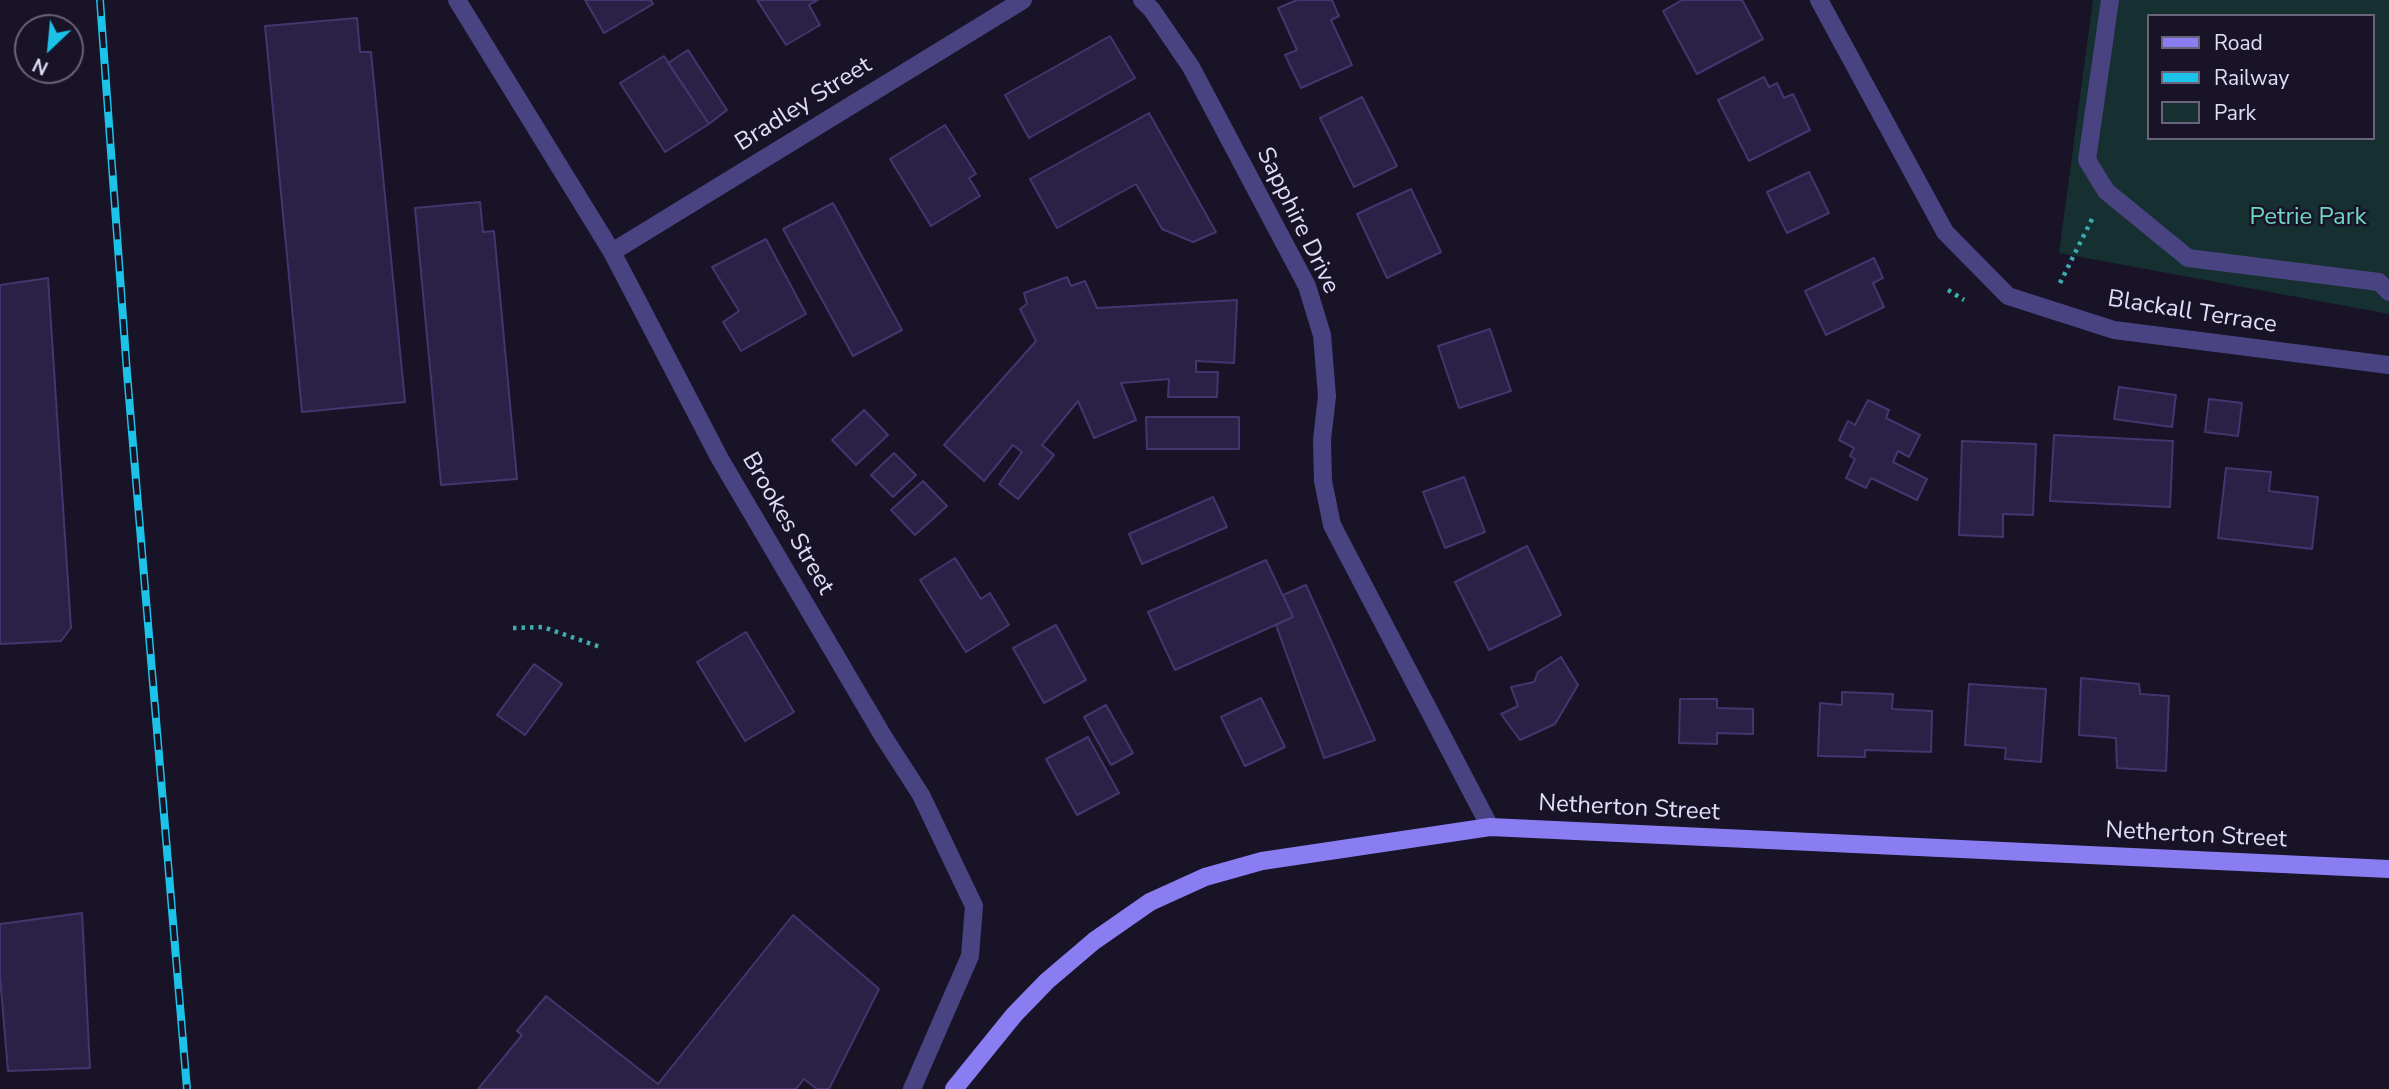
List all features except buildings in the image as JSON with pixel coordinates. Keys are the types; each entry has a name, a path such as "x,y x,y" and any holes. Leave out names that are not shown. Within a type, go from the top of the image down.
{"main road":[{"name":"Netherton Street","path":"954,1089 1014,1015 1047,981 1094,941 1150,902 1205,877 1262,861 1490,827 2389,869"}],"street":[{"name":"Brookes Street","path":"457,0 612,252 720,458 883,736 921,795 974,906 970,956 912,1089"},
{"name":"Bradley Street","path":"612,252 1023,0"},
{"name":"Sapphire Drive","path":"1142,0 1152,10 1191,67 1307,286 1322,335 1327,397 1322,440 1323,481 1332,524 1490,827"},
{"name":"Blackall Terrace","path":"1819,0 1945,232 2008,296 2114,330 2389,365"},
{"path":"2110,0 2087,160 2106,191 2188,258 2379,282 2389,292"}],"path":[{"path":"2060,283 2106,191"},
{"path":"1948,290 1964,300"},
{"path":"513,628 542,627 600,647"}],"green space":[{"name":"Petrie Park","path":"2093,0 2389,0 2389,314 2059,253"}],"railway":[{"path":"100,0 127,373 187,1089"}]}
